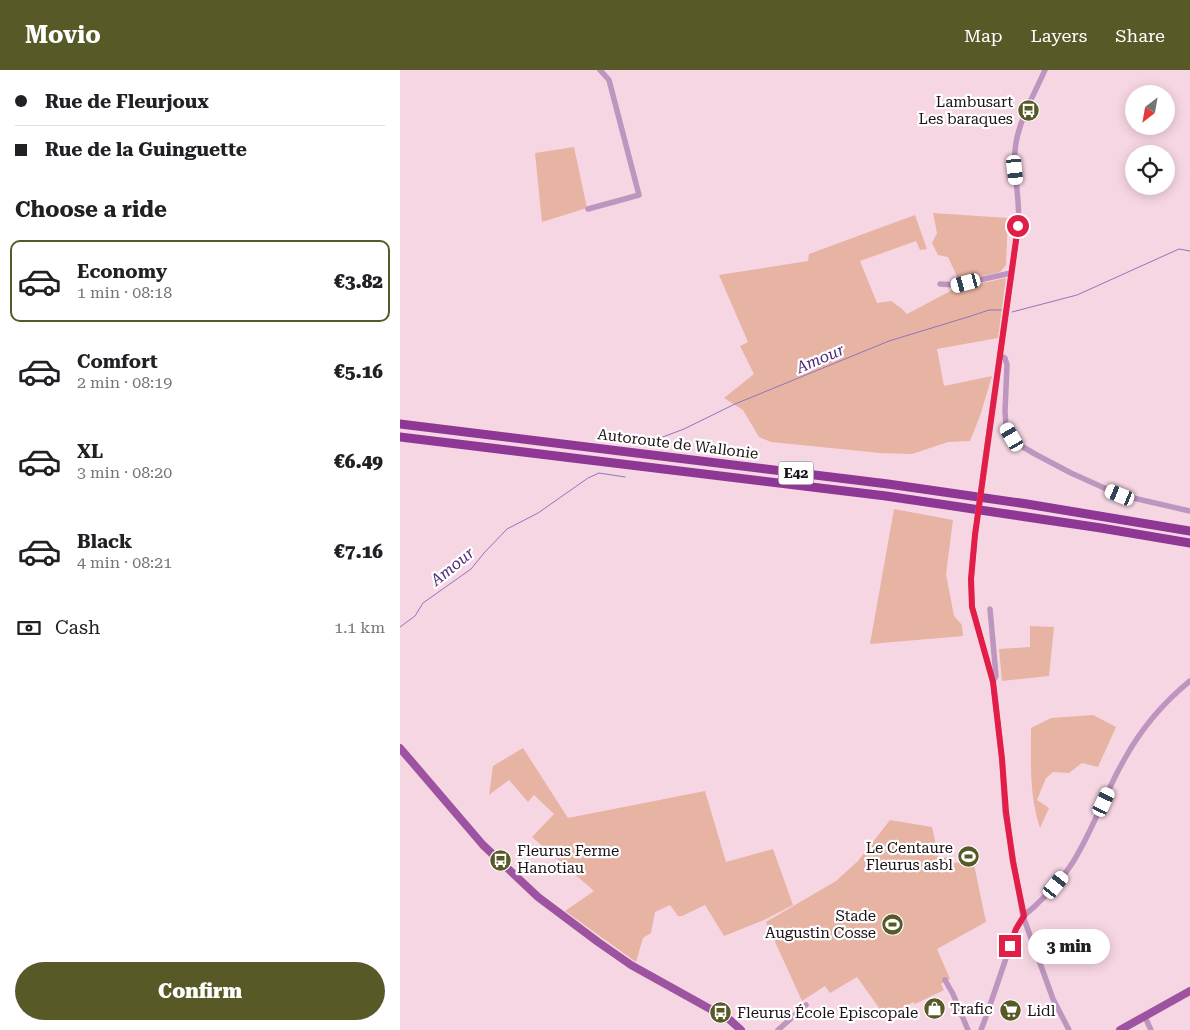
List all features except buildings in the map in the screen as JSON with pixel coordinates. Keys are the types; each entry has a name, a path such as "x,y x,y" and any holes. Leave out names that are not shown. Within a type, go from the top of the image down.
{"highway":[{"name":"Autoroute de Wallonie","path":"400,424 888,484 1027,504 1190,531"},
{"name":"Autoroute de Wallonie","path":"400,437 886,496 1091,526 1190,543"}],"main road":[{"path":"400,748 468,828 538,897 598,942 651,977 730,1020 741,1030"},
{"path":"1120,1030 1190,991"}],"street":[{"path":"588,209 639,195 609,80 600,70"},
{"path":"1045,70 1017,135 1015,153 1020,209 984,467 971,579 972,607 993,682 1006,812 1013,862 1024,916 1053,999 1069,1030"},
{"path":"940,284 956,285 1011,273"},
{"path":"1001,356 1005,358 1007,365 1006,427 1012,437 1023,447 1102,488 1120,495 1190,511"},
{"path":"990,609 996,676 993,682"},
{"path":"981,1030 1016,929 1024,916 1050,892 1072,864 1089,834 1123,761 1137,738 1155,714 1176,692 1190,681"},
{"path":"945,980 968,1030"},
{"path":"778,1030 806,1005"},
{"path":"1145,1016 1151,1030"}],"shaded area":[{"path":"574,147 587,208 542,222 535,153"},
{"path":"933,213 1008,218 1006,265 1000,272 959,281 948,257 938,255 932,243 937,233"},
{"path":"915,215 927,249 920,250 916,241 860,261 877,303 891,301 907,314 954,289 1006,278 998,338 937,349 944,386 992,376 970,441 948,442 912,454 880,453 771,442 759,437 743,410 724,398 754,374 740,346 748,342 719,275 808,261 809,254"},
{"path":"894,509 953,520 946,574 954,616 962,625 963,636 870,644"},
{"path":"1030,626 1054,627 1049,676 1002,681 999,649 1030,647"},
{"path":"1093,715 1116,727 1098,767 1082,763 1069,773 1053,772 1046,778 1037,800 1049,808 1040,828 1032,791 1031,728 1051,718"},
{"path":"523,748 568,818 705,791 726,862 773,849 793,905 764,920 724,936 705,905 682,916 678,916 670,905 655,912 651,933 643,938 636,962 565,911 594,891 532,837 554,814 534,795 528,802 509,780 489,795 493,766"},
{"path":"890,820 932,827 939,859 952,856 954,863 973,860 986,922 937,949 950,979 941,984 944,990 915,1004 913,1002 887,1019 857,977 830,993 825,986 802,1001 766,922 836,881 858,861"}],"waterway":[{"name":"Amour","path":"1012,312 1077,295 1179,249 1190,251"},
{"name":"Amour","path":"652,441 684,429 735,404 889,341 989,310 1001,310"},
{"name":"Amour","path":"400,627 415,616 423,603 471,569 507,529 538,513 588,478 599,473 625,477"}],"place":[{"name":"Lambusart Les baraques","path":"1029,111"},
{"name":"Le Centaure Fleurus asbl","path":"969,857"},
{"name":"Fleurus Ferme Hanotiau","path":"501,860"},
{"name":"Stade Augustin Cosse","path":"892,925"},
{"name":"Trafic","path":"934,1009"},
{"name":"Lidl","path":"1011,1011"},
{"name":"Fleurus École Episcopale","path":"721,1013"}],"route":[{"path":"1010,946 1016,929 1024,916 1013,862 1006,812 999,725 993,682 972,607 971,579 984,467 1004,337 1018,226"}]}
